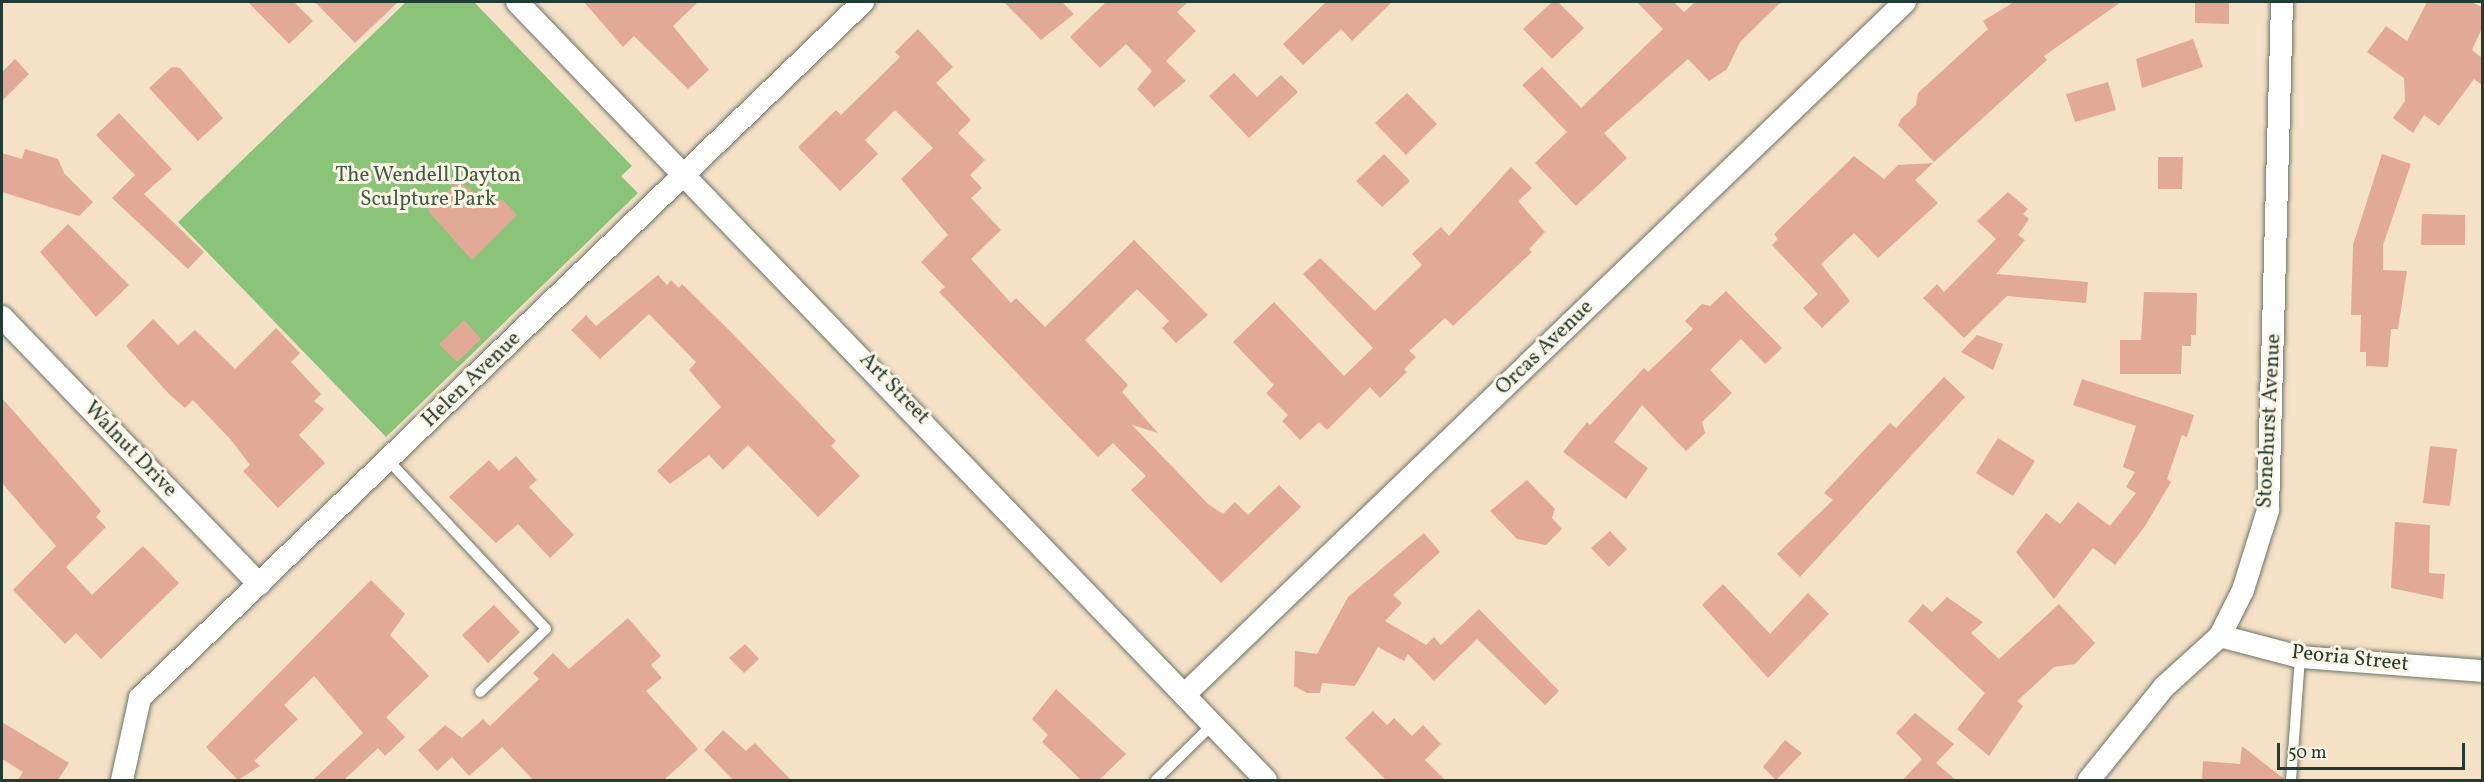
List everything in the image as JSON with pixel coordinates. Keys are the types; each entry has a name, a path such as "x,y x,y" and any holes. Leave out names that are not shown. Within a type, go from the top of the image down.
{"street":[{"name":"Art Street","path":"518,2 1266,780"},
{"name":"Helen Avenue","path":"122,780 140,698 686,176 864,2"},
{"name":"Orcas Avenue","path":"1184,695 1905,2"},
{"name":"Stonehurst Avenue","path":"2089,780 2164,687 2220,636 2243,590 2268,510 2282,2"},
{"name":"Walnut Drive","path":"2,317 259,584"},
{"name":"Peoria Street","path":"2220,636 2300,657 2482,671"}],"lane":[{"path":"388,460 546,629 480,692"},
{"path":"2291,780 2300,657"},
{"path":"1156,780 1213,724"}],"green space":[{"name":"The Wendell Dayton Sculpture Park","path":"406,2 474,2 632,166 621,176 638,193 386,437 178,222"}],"building":[{"path":"248,2 294,2 313,21 289,44"},
{"path":"315,2 398,2 355,43"},
{"path":"584,2 698,2 673,26 709,70 688,89 634,36 623,47"},
{"path":"1004,2 1062,2 1074,14 1041,40"},
{"path":"1106,2 1188,2 1177,12 1196,31 1166,61 1186,81 1154,107 1137,89 1152,71 1126,44 1100,68 1070,37"},
{"path":"1326,2 1392,2 1352,41 1341,29 1303,65 1283,44"},
{"path":"1552,2 1558,2 1584,28 1552,59 1523,29"},
{"path":"1637,2 1674,2 1684,12 1695,2 1781,2 1740,42 1727,69 1709,81 1688,59 1604,133 1627,158 1576,206 1535,163 1567,132 1522,85 1542,67 1581,108 1663,29"},
{"path":"2014,2 2121,2 2044,56 2047,60 1934,162 1898,125 1901,119 1916,105 1918,93 1988,29 1983,21"},
{"path":"2195,2 2229,2 2229,24 2195,23"},
{"path":"2427,2 2471,2 2482,7 2482,28 2472,50 2482,58 2482,85 2474,79 2439,126 2424,115 2413,133 2393,118 2405,101 2404,78 2367,52 2386,26 2407,41"},
{"path":"918,29 953,67 936,83 971,120 958,133 985,160 970,175 982,188 971,198 1001,230 971,259 1011,303 1016,298 1045,327 1134,240 1208,315 1176,343 1162,328 1169,321 1137,289 1085,340 1128,385 1122,392 1158,433 1132,425 1208,504 1223,514 1235,502 1248,515 1279,485 1301,507 1221,583 1131,490 1146,476 1113,443 1098,457 939,292 945,287 921,262 948,235 901,179 933,148 895,110 865,140 878,154 840,191 798,147 836,110 841,115 900,57 895,52"},
{"path":"2193,39 2203,67 2142,88 2136,59"},
{"path":"15,59 29,74 2,101 2,72"},
{"path":"172,67 180,68 223,118 198,141 149,88"},
{"path":"1234,73 1257,97 1281,75 1298,92 1249,138 1209,96"},
{"path":"2108,82 2116,110 2075,122 2066,94"},
{"path":"1407,93 1437,124 1406,155 1375,123"},
{"path":"119,113 172,169 144,194 204,252 188,269 112,198 135,175 96,135"},
{"path":"25,149 58,159 64,173 93,202 79,216 2,192 2,153 22,159"},
{"path":"1384,154 1410,181 1382,207 1356,181"},
{"path":"2382,154 2411,164 2383,245 2383,270 2407,271 2398,329 2391,329 2388,367 2366,366 2366,352 2360,352 2361,315 2351,315 2353,245"},
{"path":"1854,156 1884,179 1898,165 1933,163 1915,180 1938,203 1878,258 1854,233 1821,264 1850,301 1822,328 1803,308 1818,294 1772,245 1778,239 1774,234"},
{"path":"2158,157 2183,157 2182,189 2158,189"},
{"path":"1511,167 1532,188 1518,201 1545,232 1529,249 1532,252 1453,326 1445,318 1409,351 1416,357 1404,369 1407,372 1380,398 1370,387 1327,430 1319,422 1300,440 1282,421 1288,415 1266,393 1274,385 1233,342 1274,302 1344,376 1373,348 1303,274 1320,258 1375,311 1422,265 1412,254 1441,227 1449,236"},
{"path":"458,181 494,206 502,199 517,215 472,260 428,211"},
{"path":"2008,192 2028,209 2023,214 2029,219 2018,235 2025,240 1996,274 2088,282 2086,303 2007,296 1964,338 1923,298 1937,284 1944,292 1996,239 1977,221"},
{"path":"2422,214 2465,215 2465,245 2421,245"},
{"path":"68,224 129,285 96,317 40,252"},
{"path":"658,275 667,285 671,280 679,288 682,284 731,332 836,441 831,446 860,476 818,517 748,445 723,470 709,455 670,484 657,471 721,407 689,370 696,362 649,314 600,359 571,330 586,315 596,326"},
{"path":"1726,291 1782,348 1765,364 1741,339 1710,370 1732,393 1702,422 1705,433 1686,451 1642,405 1614,442 1648,468 1626,499 1563,452 1587,422 1590,425 1644,368 1648,372 1693,329 1685,321 1702,304 1710,306"},
{"path":"2144,292 2197,293 2196,335 2191,335 2191,346 2182,346 2181,374 2120,374 2120,340 2141,340"},
{"path":"153,319 178,345 195,330 235,369 276,328 300,353 291,362 321,394 314,401 324,409 299,435 325,463 278,508 243,471 250,465 231,440 193,400 185,408 169,394 126,346"},
{"path":"464,320 481,339 457,362 439,344"},
{"path":"1977,335 2003,344 1993,370 1961,352"},
{"path":"1944,377 1965,397 1800,577 1777,554 1833,500 1824,493 1868,446 1890,423 1896,428"},
{"path":"2082,379 2194,415 2187,437 2182,435 2167,479 2171,482 2145,526 2115,565 2093,548 2054,599 2016,552 2046,513 2060,524 2078,502 2110,526 2136,493 2126,487 2135,472 2123,467 2136,426 2073,405"},
{"path":"2,398 101,511 96,517 106,527 66,567 92,595 143,546 179,583 101,659 76,633 65,644 13,590 56,546 2,483"},
{"path":"1998,438 2035,461 2013,496 1976,473"},
{"path":"2430,446 2457,449 2450,506 2423,503"},
{"path":"516,456 537,480 529,487 574,535 550,558 518,524 496,543 449,497 489,460 499,471"},
{"path":"1527,480 1555,509 1552,518 1562,529 1546,545 1517,539 1490,511"},
{"path":"2395,522 2430,525 2429,573 2445,574 2443,599 2391,588"},
{"path":"1610,531 1627,549 1609,567 1591,548"},
{"path":"1424,533 1440,552 1393,595 1402,603 1385,621 1426,645 1434,637 1441,645 1479,609 1559,691 1545,705 1477,639 1434,681 1408,654 1404,661 1378,647 1355,686 1322,683 1320,693 1307,693 1294,686 1295,651 1317,654 1348,597"},
{"path":"371,580 405,614 390,635 429,676 386,717 405,737 385,756 378,748 344,780 313,780 363,733 314,676 284,705 298,719 254,761 260,766 238,780 206,747"},
{"path":"1723,584 1770,634 1808,593 1829,614 1768,678 1702,605"},
{"path":"1947,597 1983,622 1971,633 1999,659 2059,604 2095,643 2075,664 2054,667 2017,701 2023,706 1989,756 1957,729 1985,693 1908,621 1923,604 1932,612"},
{"path":"494,605 520,632 488,663 462,635"},
{"path":"628,618 661,656 651,665 662,678 646,691 698,749 664,780 533,780 502,747 469,776 452,757 437,771 418,750 445,725 462,738 483,719 490,726 539,679 533,673 553,653 569,669"},
{"path":"745,644 759,659 744,673 729,658"},
{"path":"1056,689 1126,754 1099,780 1081,780 1042,742 1048,735 1032,719"},
{"path":"1373,711 1387,725 1394,718 1412,736 1423,725 1441,744 1425,760 1445,780 1386,780 1345,738"},
{"path":"1915,713 1954,744 1936,763 1956,780 1903,780 1922,759 1896,733"},
{"path":"2,722 69,763 58,780 18,780 23,772 2,759"},
{"path":"723,730 746,751 755,743 791,780 733,780 704,750"},
{"path":"1785,740 1802,753 1776,780 1763,767"},
{"path":"2242,746 2284,780 2202,780 2203,761 2240,764"}]}
